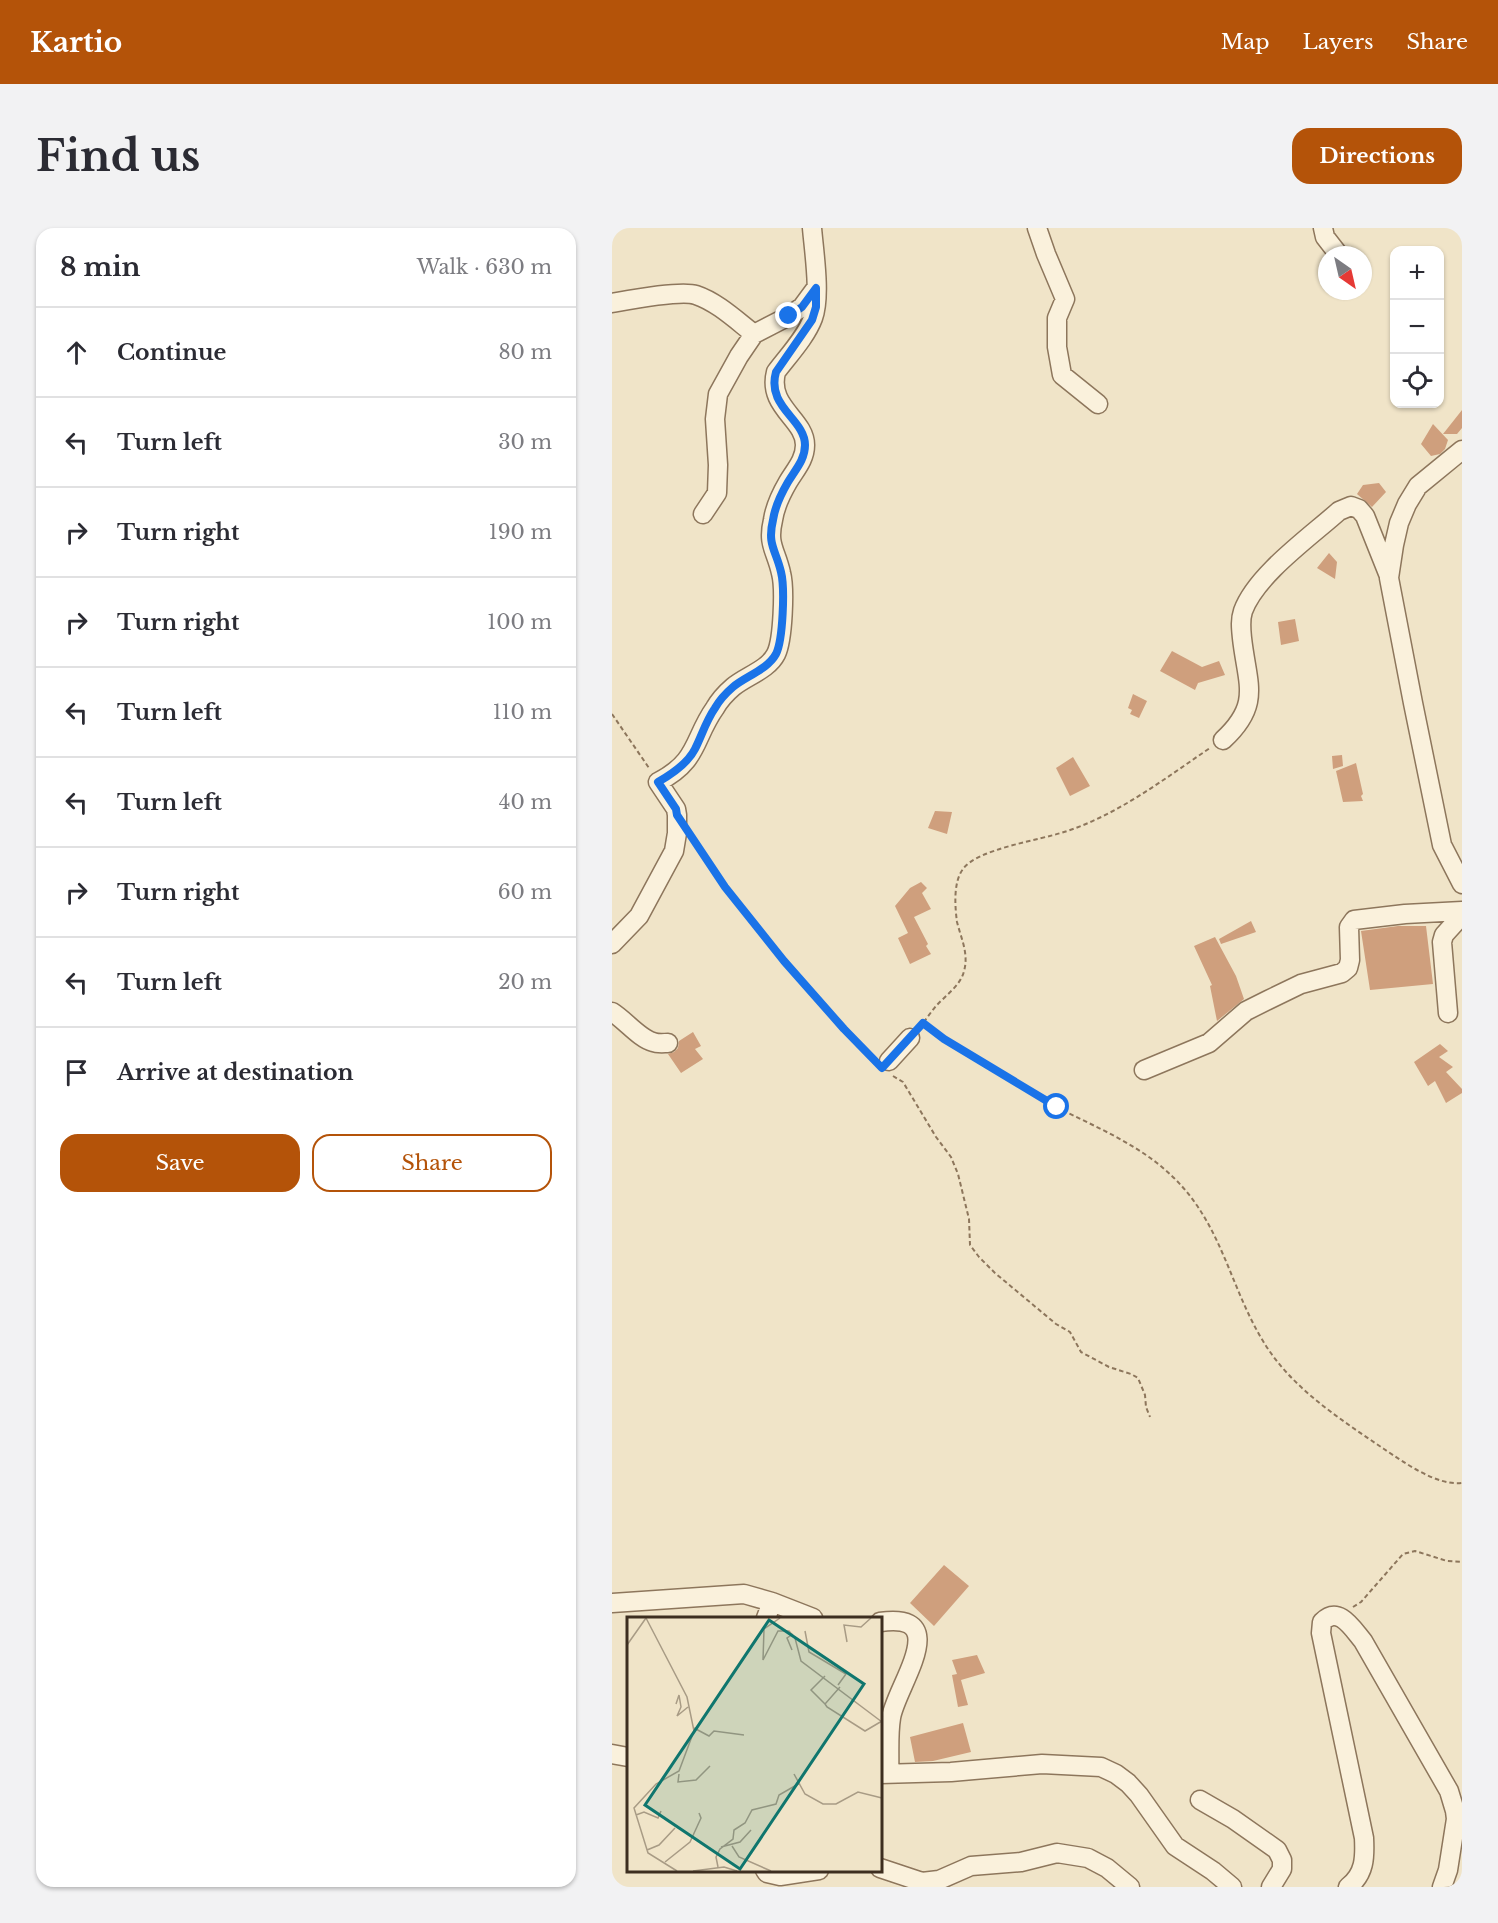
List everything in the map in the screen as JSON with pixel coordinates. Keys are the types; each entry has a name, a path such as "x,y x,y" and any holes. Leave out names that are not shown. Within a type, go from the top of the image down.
{"street":[{"path":"612,944 639,916 674,850 677,833 676,809 658,782 687,761 695,749 708,717 717,705 733,687 768,664 775,656 779,646 783,604 782,581 770,543 771,531 778,500 800,463 805,452 805,442 774,392 773,381 776,372 812,320 816,307 812,228"},
{"path":"1037,228 1065,299 1057,318 1057,347 1062,375 1098,404"},
{"path":"1323,228 1325,237 1332,246"},
{"path":"703,514 717,493 715,419 718,394 754,334 802,307 816,288"},
{"path":"612,303 666,295 694,294 718,307 754,334"},
{"path":"1389,578 1399,523 1407,504 1418,486 1462,450"},
{"path":"1223,740 1241,720 1251,690 1240,619 1250,595 1275,567 1339,512 1351,506 1359,509 1365,516 1389,578 1442,846 1462,884"},
{"path":"1448,1013 1442,942 1448,929 1462,913"},
{"path":"1144,1070 1209,1043 1246,1011 1268,1000 1301,984 1341,973 1348,968 1350,960 1349,927 1354,920 1405,914 1462,913"},
{"path":"612,1012 627,1022 641,1037 654,1043 668,1043"},
{"path":"885,1065 910,1038"},
{"path":"612,1603 744,1594 769,1610 808,1617"},
{"path":"1348,1887 1361,1873 1365,1859 1364,1838 1321,1633 1322,1622 1327,1616 1345,1620 1363,1641 1449,1791 1456,1819 1448,1870 1442,1887"},
{"path":"882,1622 904,1622 915,1629 919,1638 917,1651 891,1716 885,1774 951,1772 1042,1764 1101,1767 1128,1783 1175,1846 1213,1871 1232,1887"},
{"path":"612,1754 627,1757"},
{"path":"1200,1800 1233,1819 1277,1850 1282,1860 1282,1869 1271,1887"},
{"path":"882,1869 922,1882 939,1880 972,1866 1021,1862 1057,1853 1088,1858 1107,1868 1130,1887"},
{"path":"766,1872 780,1876 806,1872"}],"path":[{"path":"612,714 648,766"},
{"path":"910,1038 959,982 964,972 965,951 957,921 956,896 957,883 962,869 985,853 1066,832 1109,814 1223,740"},
{"path":"677,815 725,887 822,1004 903,1082 936,1137 951,1157 958,1174 969,1218 970,1245 979,1257 995,1274 1056,1324 1070,1332 1081,1352 1109,1367 1138,1378 1150,1417"},
{"path":"923,1023 944,1039 1004,1076 1057,1107 1126,1142 1173,1177 1194,1200 1209,1225 1263,1342 1292,1379 1332,1412 1404,1463 1442,1482 1462,1483"},
{"path":"1345,1620 1353,1608 1403,1554 1415,1551 1447,1561 1462,1562"}],"building":[{"path":"1462,410 1462,428 1457,434 1443,434"},
{"path":"1433,424 1448,440 1445,449 1440,454 1431,456 1421,444"},
{"path":"1379,483 1386,492 1372,507 1357,494 1363,485"},
{"path":"1329,553 1337,562 1335,579 1317,568"},
{"path":"1295,619 1299,641 1281,645 1278,622"},
{"path":"1172,651 1202,667 1219,661 1225,675 1198,683 1195,690 1160,671"},
{"path":"1133,694 1147,701 1139,718 1130,714 1132,710 1128,708"},
{"path":"1342,755 1343,766 1333,769 1332,756"},
{"path":"1073,757 1090,786 1070,796 1056,768"},
{"path":"1356,763 1363,801 1343,802 1336,771"},
{"path":"935,811 952,812 947,834 928,828"},
{"path":"921,882 927,888 922,893 931,909 914,917 931,954 910,964 898,938 908,933 895,906 910,888"},
{"path":"1251,921 1256,932 1221,944 1219,939"},
{"path":"1398,926 1426,926 1433,984 1370,990 1361,931"},
{"path":"1215,937 1236,976 1244,999 1217,1021 1210,986 1212,985 1194,946"},
{"path":"693,1032 701,1046 695,1049 703,1059 681,1073 668,1054 678,1048 679,1041"},
{"path":"1440,1044 1448,1051 1439,1057 1453,1067 1446,1072 1462,1089 1462,1093 1446,1103 1435,1081 1428,1086 1414,1062"},
{"path":"944,1565 969,1586 934,1626 910,1603"},
{"path":"977,1655 985,1673 961,1680 968,1705 958,1707 952,1675 957,1674 952,1660"},
{"path":"963,1723 971,1752 933,1761 915,1762 910,1737"}],"route":[{"path":"789,316 802,307 816,288 816,307 812,320 776,372 773,381 774,392 805,442 805,452 800,463 778,500 771,531 770,543 782,581 783,604 779,646 775,656 768,664 733,687 717,705 708,717 695,749 687,761 658,782 725,887 784,961 882,1068 923,1023 944,1039 1057,1107"}]}
